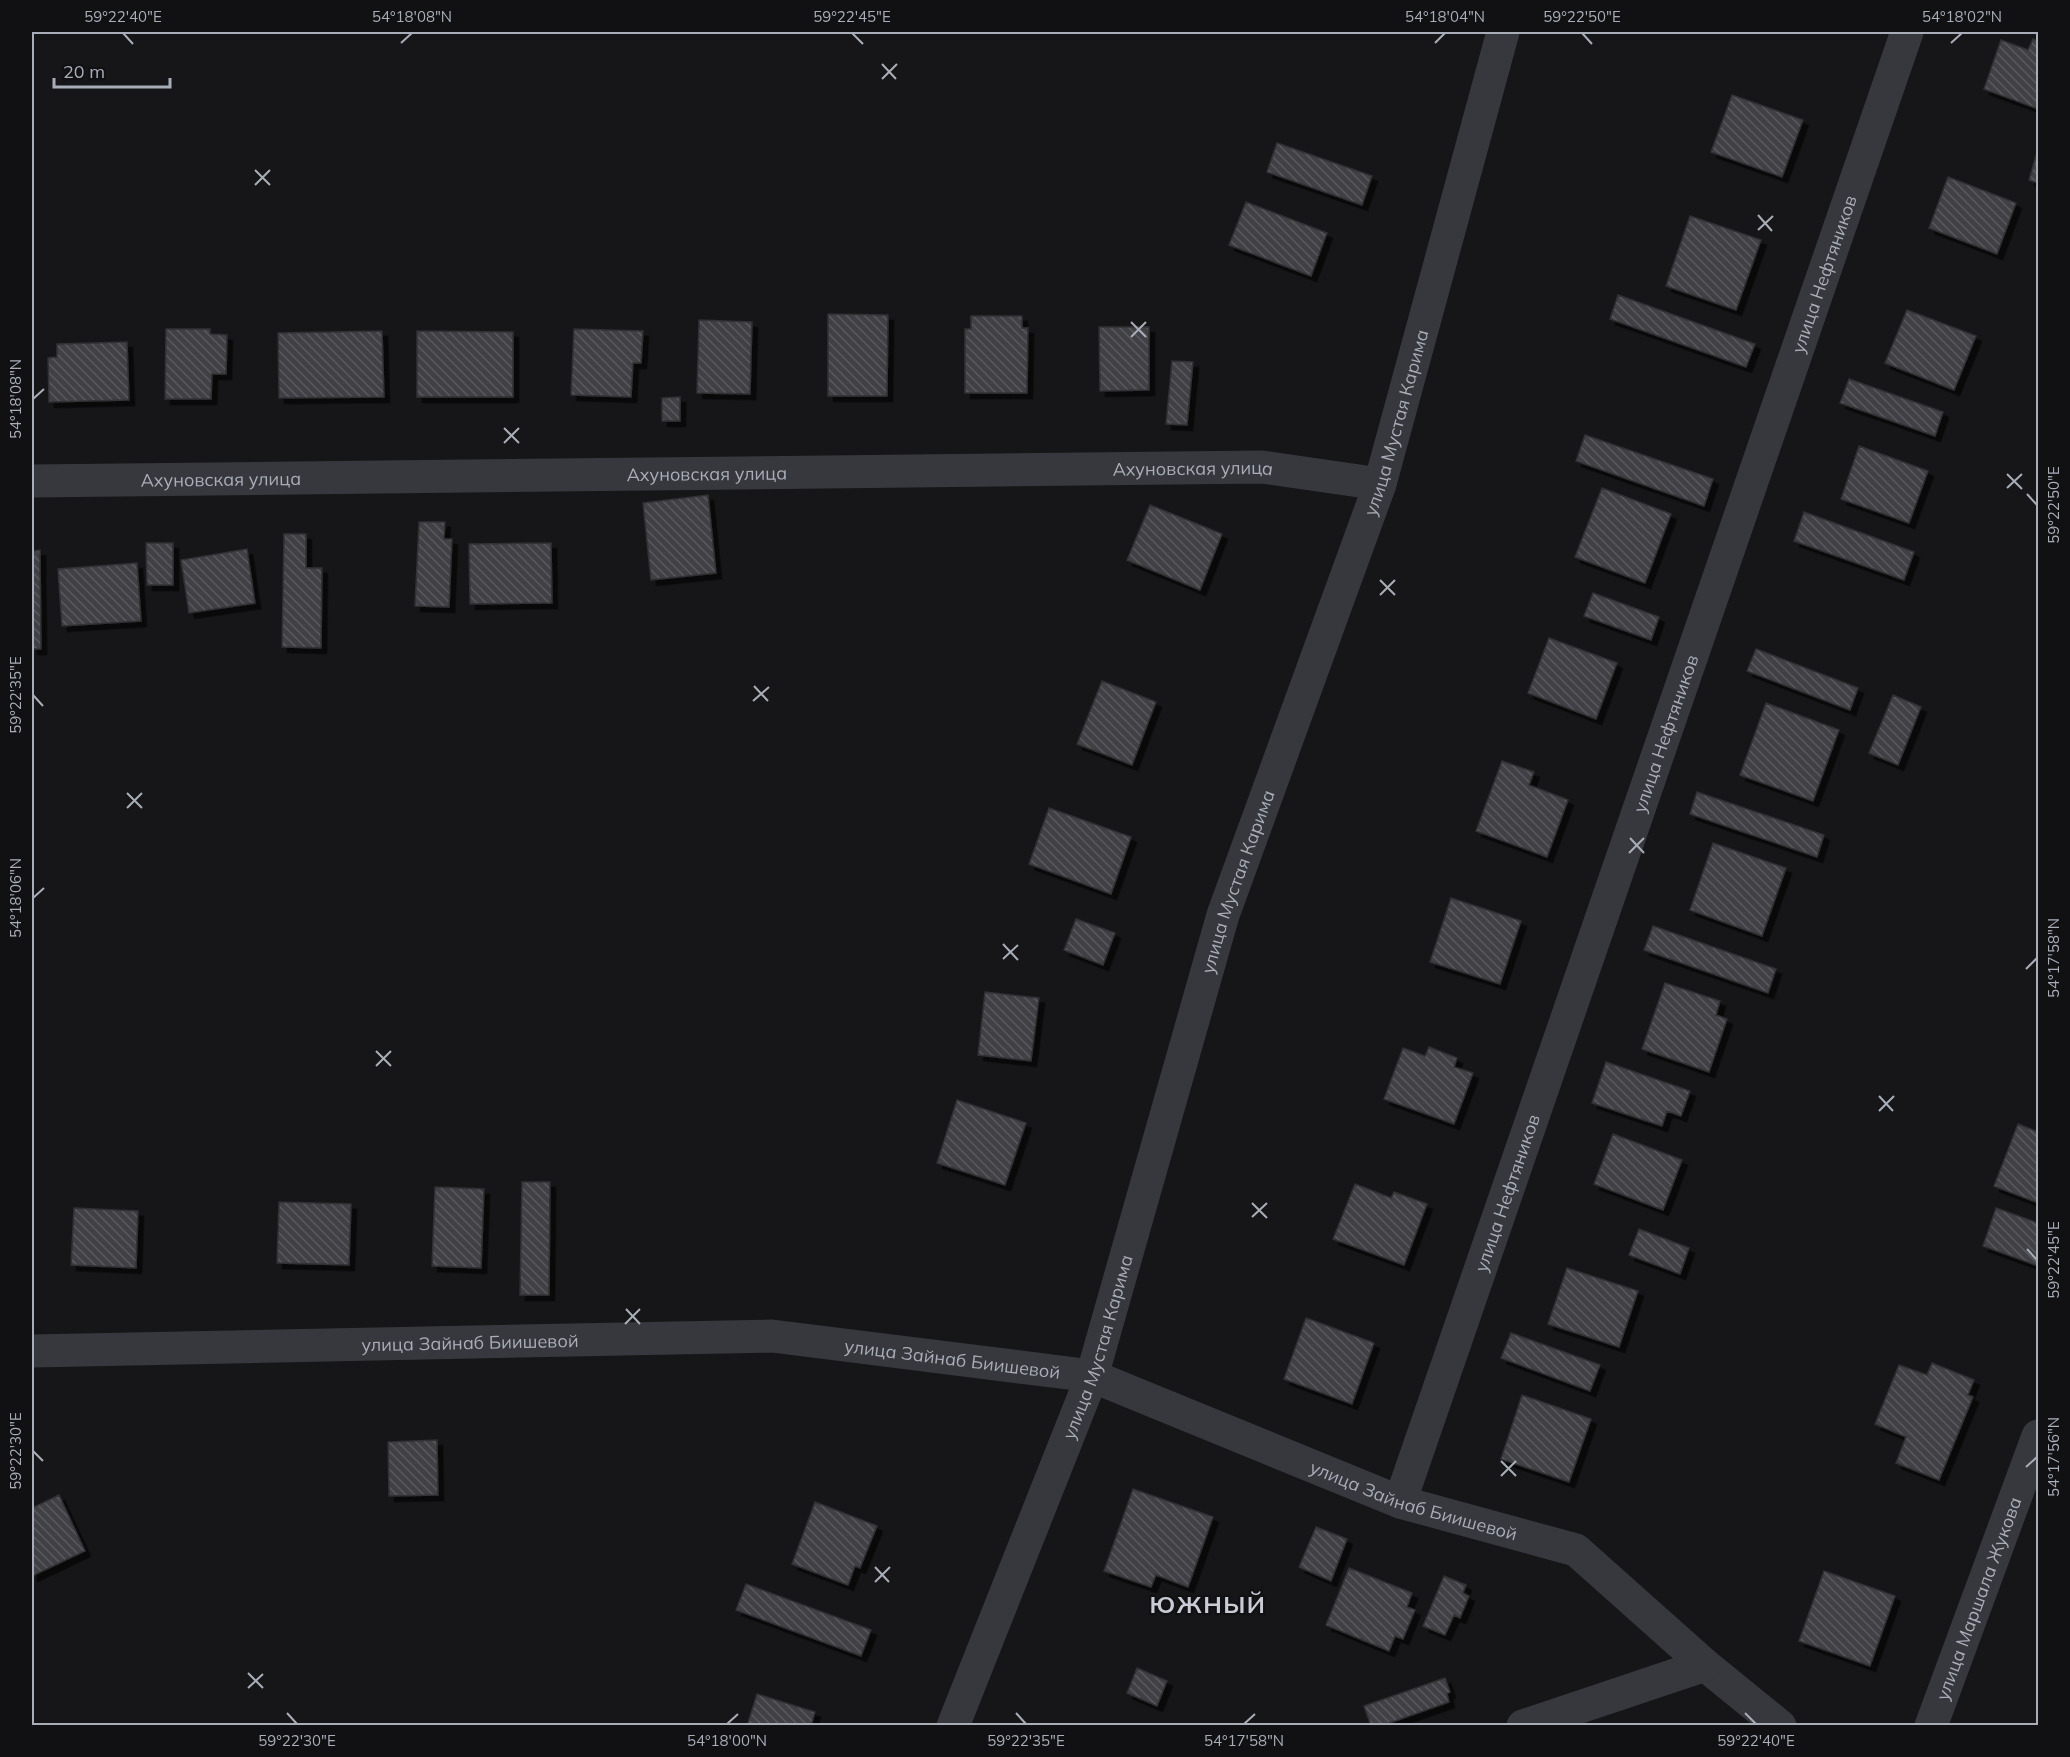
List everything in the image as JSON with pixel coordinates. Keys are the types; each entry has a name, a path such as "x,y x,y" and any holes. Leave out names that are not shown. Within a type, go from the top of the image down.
{"street":[{"name":"улица Мустая Карима","path":"953,1725 1092,1376 1223,915 1380,484 1503,32"},
{"name":"улица Нефтяников","path":"1400,1502 1907,32"},
{"name":"Ахуновская улица","path":"32,481 1262,466 1380,484"},
{"name":"улица Зайнаб Биишевой","path":"32,1351 772,1336 1092,1376 1400,1502 1576,1550 1705,1665 1780,1725"},
{"name":"улица Маршала Жукова","path":"1931,1725 2038,1436"},
{"path":"1523,1725 1705,1665"}],"building":[{"path":"2033,39 2038,41 2038,109 1984,89 2001,40 2028,50"},
{"path":"1732,95 1803,120 1782,177 1711,152"},
{"path":"1277,143 1372,176 1362,205 1267,172"},
{"path":"2038,149 2038,183 2029,180"},
{"path":"1948,177 2016,203 1997,254 1929,228"},
{"path":"1246,202 1327,233 1311,276 1229,245"},
{"path":"1690,216 1761,240 1736,310 1666,286"},
{"path":"1618,295 1755,344 1746,367 1610,319"},
{"path":"1907,310 1976,336 1954,390 1885,363"},
{"path":"828,314 888,315 887,396 828,396"},
{"path":"971,316 1022,316 1022,328 1028,328 1027,393 965,393 965,329 971,329"},
{"path":"699,320 752,322 750,394 697,393"},
{"path":"1099,327 1149,327 1149,390 1100,391"},
{"path":"166,329 210,329 210,334 227,335 226,374 212,374 211,399 165,399"},
{"path":"574,329 643,331 641,363 633,363 631,397 571,395"},
{"path":"382,331 384,397 279,398 278,333"},
{"path":"417,331 513,332 513,397 417,397"},
{"path":"127,342 129,400 49,402 48,358 57,357 57,344"},
{"path":"1172,361 1193,362 1187,425 1166,424"},
{"path":"1849,379 1943,412 1935,436 1840,403"},
{"path":"680,397 680,421 662,421 662,398"},
{"path":"1585,435 1713,479 1704,506 1576,461"},
{"path":"1859,446 1928,471 1909,523 1841,499"},
{"path":"1602,488 1671,514 1645,583 1575,557"},
{"path":"708,495 716,573 651,580 643,503"},
{"path":"1150,505 1222,534 1200,590 1127,560"},
{"path":"1804,512 1914,552 1904,580 1794,541"},
{"path":"419,522 445,522 444,539 452,539 449,607 415,606"},
{"path":"284,534 306,534 306,568 322,568 321,648 282,647"},
{"path":"146,543 173,543 173,585 147,585"},
{"path":"551,543 552,603 470,604 469,544"},
{"path":"247,549 255,603 189,613 181,560"},
{"path":"40,550 41,649 32,649 32,551"},
{"path":"137,563 141,621 62,626 58,569"},
{"path":"1593,593 1659,617 1651,640 1584,616"},
{"path":"1549,638 1617,663 1596,719 1528,693"},
{"path":"1756,649 1858,688 1850,710 1747,671"},
{"path":"1102,681 1156,702 1132,765 1077,744"},
{"path":"1893,695 1921,707 1898,765 1869,753"},
{"path":"1766,703 1839,730 1813,801 1740,775"},
{"path":"1502,761 1534,772 1529,785 1568,800 1547,857 1476,831"},
{"path":"1697,792 1824,835 1817,857 1690,814"},
{"path":"1049,808 1131,837 1111,894 1029,864"},
{"path":"1713,843 1786,868 1762,936 1690,910"},
{"path":"1451,898 1521,921 1500,984 1430,962"},
{"path":"1076,919 1115,933 1103,965 1064,950"},
{"path":"1653,926 1776,969 1768,993 1644,950"},
{"path":"1665,983 1720,1001 1716,1015 1727,1019 1709,1072 1642,1049"},
{"path":"985,992 1039,998 1031,1061 978,1055"},
{"path":"1429,1047 1457,1058 1454,1067 1473,1073 1454,1124 1384,1099 1403,1048 1425,1056"},
{"path":"1606,1062 1690,1091 1681,1116 1667,1111 1662,1126 1592,1103"},
{"path":"957,1100 1026,1123 1005,1185 937,1163"},
{"path":"2018,1124 2038,1132 2038,1203 1994,1186"},
{"path":"1613,1134 1682,1160 1663,1210 1594,1184"},
{"path":"522,1182 550,1182 549,1295 520,1295"},
{"path":"1355,1184 1391,1198 1394,1192 1427,1204 1404,1265 1333,1239"},
{"path":"435,1187 484,1189 481,1268 432,1266"},
{"path":"279,1202 351,1204 349,1265 277,1263"},
{"path":"74,1208 138,1211 136,1268 71,1265"},
{"path":"1996,1208 2038,1223 2038,1266 1983,1246"},
{"path":"1639,1229 1689,1248 1680,1274 1629,1255"},
{"path":"1567,1268 1638,1291 1619,1347 1548,1324"},
{"path":"1306,1318 1374,1343 1352,1404 1284,1379"},
{"path":"1511,1333 1600,1365 1590,1391 1501,1358"},
{"path":"1932,1363 1974,1380 1968,1395 1973,1397 1939,1480 1896,1463 1906,1437 1875,1424 1899,1365 1927,1375"},
{"path":"1522,1395 1591,1419 1569,1482 1501,1459"},
{"path":"437,1440 438,1495 389,1496 388,1442"},
{"path":"1133,1489 1213,1517 1188,1587 1156,1575 1151,1587 1104,1571"},
{"path":"59,1495 85,1551 32,1576 32,1508"},
{"path":"815,1502 877,1526 860,1568 855,1566 848,1585 792,1564"},
{"path":"1316,1527 1347,1539 1331,1581 1299,1567"},
{"path":"1349,1568 1412,1593 1407,1607 1415,1610 1403,1639 1395,1636 1389,1651 1326,1625"},
{"path":"1824,1571 1895,1596 1870,1666 1799,1641"},
{"path":"1444,1576 1466,1585 1463,1593 1469,1596 1460,1618 1454,1615 1445,1635 1423,1626"},
{"path":"746,1584 871,1630 861,1656 736,1610"},
{"path":"1137,1668 1167,1681 1157,1706 1127,1693"},
{"path":"1445,1678 1450,1692 1447,1694 1449,1702 1381,1726 1371,1726 1364,1706"},
{"path":"757,1694 815,1712 811,1726 747,1726"}],"district":[{"name":"ЮЖНЫЙ","path":"1208,1604"}]}
